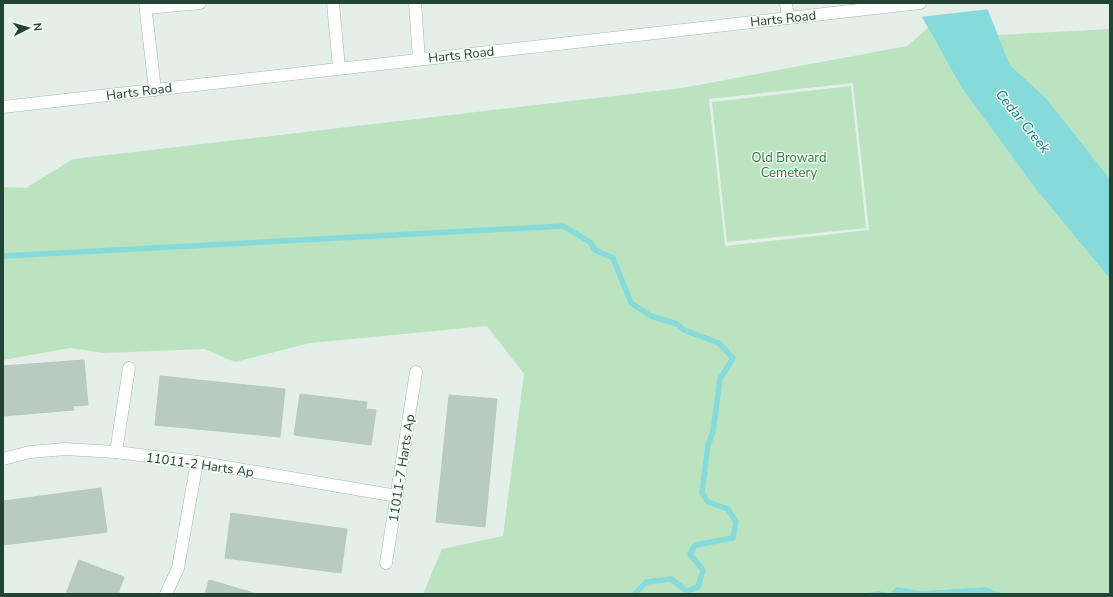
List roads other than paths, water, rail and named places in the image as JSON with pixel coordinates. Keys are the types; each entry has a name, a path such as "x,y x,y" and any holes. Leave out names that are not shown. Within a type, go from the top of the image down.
{"street":[{"path":"155,90 146,6 200,3"},
{"path":"333,3 339,68"},
{"path":"415,3 419,59"},
{"path":"786,3 788,18"},
{"name":"Harts Road","path":"3,107 788,18 819,9 920,3"},
{"path":"116,452 129,368"},
{"name":"11011-7 Harts Ap","path":"386,563 416,372"},
{"name":"11011-2 Harts Ap","path":"3,459 30,452 65,449 116,452 197,462 397,496"},
{"path":"166,594 178,568 197,462"}],"water":[{"name":"Cedar Creek","path":"985,3 1010,65 1046,98 1110,179 1110,279 1035,188 961,87 917,8"},
{"path":"896,587 921,591 986,587 1003,594 869,594 870,592 879,591 891,593"}],"waterway":[{"path":"3,256 563,226 590,242 595,250 613,258 631,303 651,316 677,324 684,330 719,343 733,358 720,379 713,432 708,445 702,493 708,502 728,509 736,522 733,538 695,545 690,554 703,570 698,587 687,591 671,579 646,582 635,594"}],"park label":[{"name":"Old Broward Cemetery","path":"789,164"}]}
